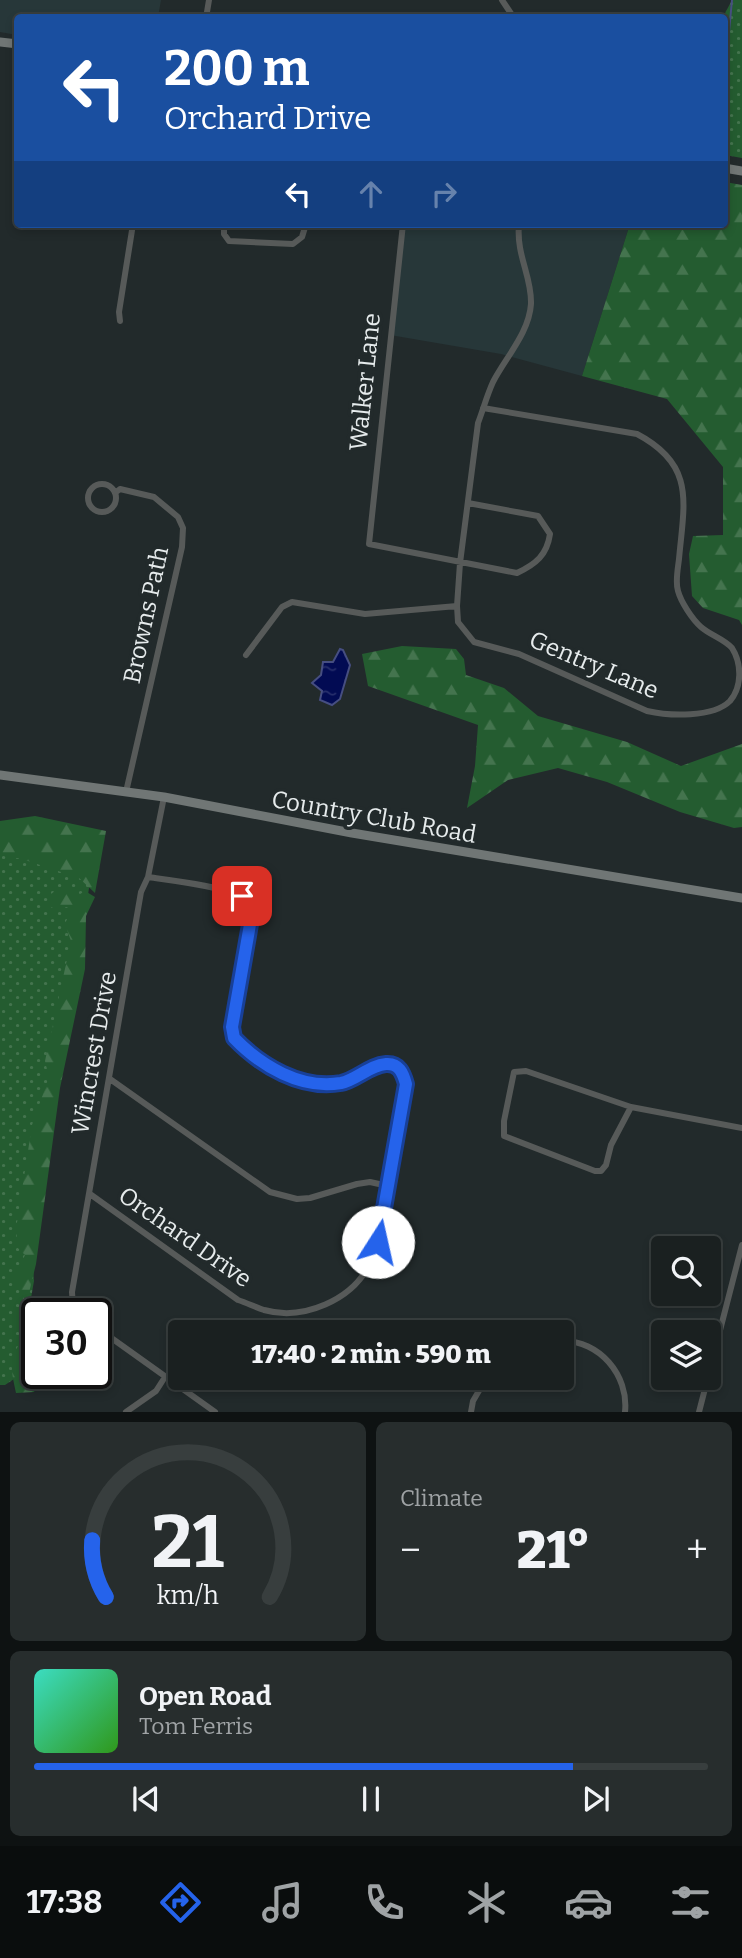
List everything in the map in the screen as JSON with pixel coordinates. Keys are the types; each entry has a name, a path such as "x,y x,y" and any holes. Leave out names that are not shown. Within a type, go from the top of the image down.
{"street":[{"path":"120,321 132,228"},
{"path":"224,228 224,234 229,241 293,244 302,237 305,228"},
{"name":"Walker Lane","path":"403,228 369,544 460,563"},
{"name":"Gentry Lane","path":"483,408 637,434 653,442 666,455 680,475 685,491 677,589 699,625 731,647 742,670 740,685 725,706 712,712 660,714 647,711 519,654 474,642 458,622 460,563 478,424 483,408 492,384 525,329 529,316 529,282 519,252 519,228"},
{"name":"Browns Path","path":"97,485 107,485 115,493 115,503 107,511 97,511 89,503 89,493 97,485"},
{"name":"Browns Path","path":"115,493 120,489 154,497 178,517 183,528 182,547 126,792"},
{"path":"460,563 517,573 535,565 548,549 550,534 538,516 468,503"},
{"path":"246,655 282,607 292,602 365,614 457,606"},
{"name":"Country Club Road","path":"0,775 164,797 352,833 742,898"},
{"name":"Wincrest Drive","path":"72,1298 141,892 148,877 164,797"},
{"name":"Orchard Drive","path":"90,1194 238,1300 265,1310 293,1313 319,1308 341,1295 370,1265 378,1242 406,1084 403,1072 395,1065 384,1064 341,1083 319,1084 296,1080 279,1072 241,1045 234,1038 232,1027 252,913 248,903 242,896 204,886 148,877"},
{"path":"632,1107 611,1145 606,1165 601,1171 513,1141 504,1136 503,1132 513,1072 526,1071 632,1107 742,1128"},
{"path":"110,1079 270,1192 297,1199 370,1182 388,1186"},
{"path":"721,1325 742,1245"},
{"path":"112,1339 215,1412"},
{"path":"574,1343 588,1345 604,1356 617,1372 624,1392 625,1412"},
{"path":"126,1412 156,1391 165,1377"},
{"path":"471,1412 479,1390"},
{"path":"699,1412 704,1390"}],"shaded area":[{"path":"0,0 161,0 159,14 14,14 14,34 0,32"},
{"path":"403,228 629,228 582,376 501,354 390,335"}],"green space":[{"path":"732,0 742,0 742,158 728,156 728,14 725,14"},
{"path":"728,183 742,185 742,625 739,620 703,608 692,596 689,554 693,536 723,535 723,467 667,399 582,376 629,228 728,228"},
{"path":"402,646 456,649 464,659 466,675 504,688 538,716 627,742 681,766 742,744 742,827 734,828 680,812 607,782 558,768 508,780 467,808 475,766 478,725 368,686 362,654"},
{"path":"35,816 106,831 95,893 79,878 22,859 0,855 0,821"},
{"path":"0,848 92,869 32,1252 34,1281 31,1298 21,1298 21,1354 17,1377 5,1385 0,1385"},
{"path":"56,890 69,890 77,896 85,891 95,897 86,916 85,969 60,1088 36,1264 28,1298 24,1298 15,1278 25,1255 18,1248 16,1229 32,1125 49,1077 45,1061 71,941 65,924 71,909 66,907 57,910 51,907 50,895"},
{"path":"21,1304 21,1331 14,1324 15,1314"},
{"path":"21,1331 21,1389 35,1389 34,1392 16,1393 12,1363"}],"water":[{"path":"340,649 350,665 340,699 332,705 320,700 322,691 312,683 321,675 323,662 333,662"}],"waterway":[{"path":"728,33 732,0"},
{"path":"728,44 728,47"}],"route":[{"path":"242,896 252,913 232,1027 234,1038 279,1072 296,1080 319,1084 341,1083 384,1064 395,1065 403,1072 406,1084 378,1242"}]}
